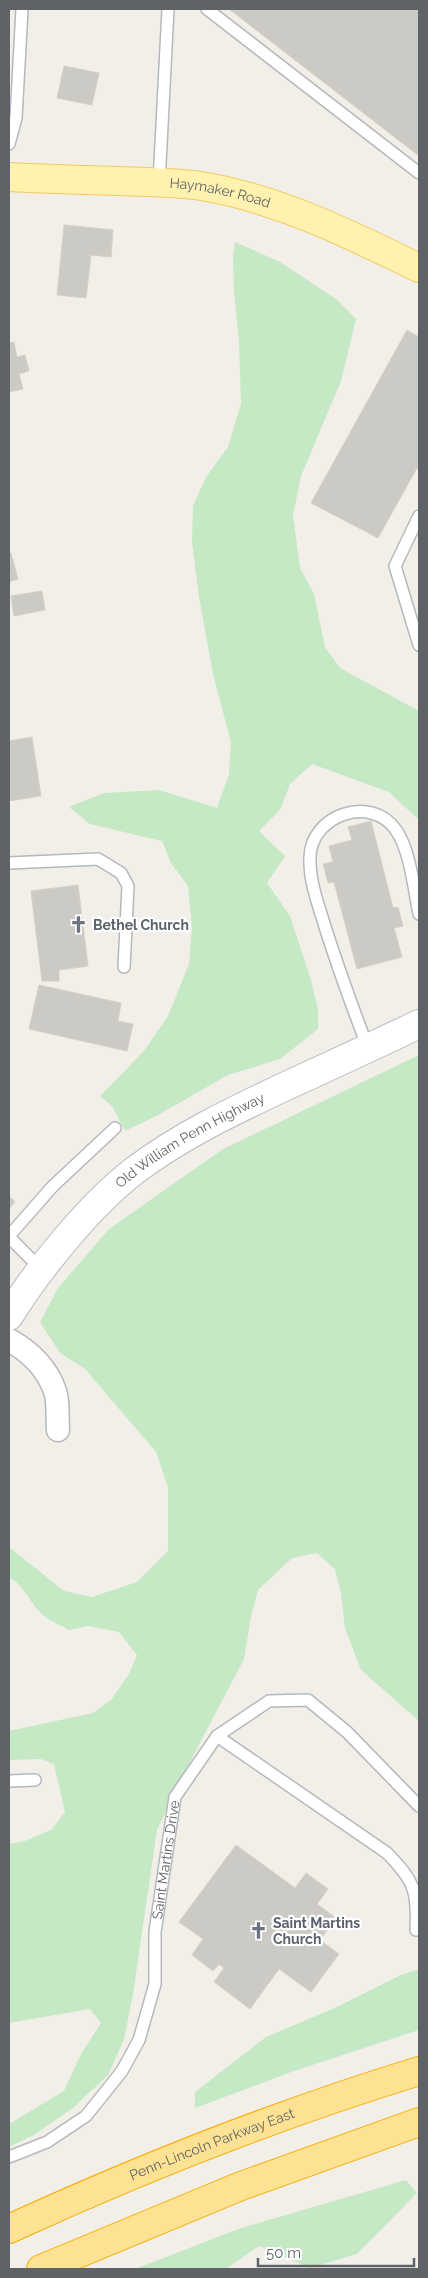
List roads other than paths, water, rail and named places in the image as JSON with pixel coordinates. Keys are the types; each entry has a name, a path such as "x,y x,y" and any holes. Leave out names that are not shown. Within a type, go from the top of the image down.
{"highway":[{"name":"Penn-Lincoln Parkway East","path":"9,2230 132,2176 224,2140 312,2106 419,2071"},
{"path":"41,2269 241,2186 419,2122"}],"main road":[{"name":"Haymaker Road","path":"9,177 158,182 195,186 244,196 291,209 419,268"},
{"name":"Old William Penn Highway","path":"9,1316 42,1270 96,1207 133,1172 179,1141 233,1111 419,1024"}],"street":[{"path":"9,1340 22,1347 42,1366 55,1392 58,1430"}],"lane":[{"path":"9,144 16,118 22,9"},
{"path":"158,182 168,9"},
{"path":"207,9 419,174"},
{"path":"419,516 394,566 419,645"},
{"path":"368,1048 346,993 312,887 310,856 312,839 326,822 350,812 366,812 380,816 396,829 404,847 419,914"},
{"path":"9,863 98,859 121,873 128,886 124,967"},
{"path":"42,1270 9,1236 53,1186 115,1128"},
{"name":"Saint Martins Drive","path":"9,2157 47,2142 86,2116 122,2071 139,2040 155,1984 155,1932 175,1797 217,1736 269,1701 308,1700 347,1732 419,1806"},
{"path":"217,1736 387,1853 407,1874 418,1901 418,1929"},
{"path":"9,1781 36,1780"}],"place":[{"name":"Bethel Church","path":"79,925"},
{"name":"Saint Martins Church","path":"259,1931"}]}
